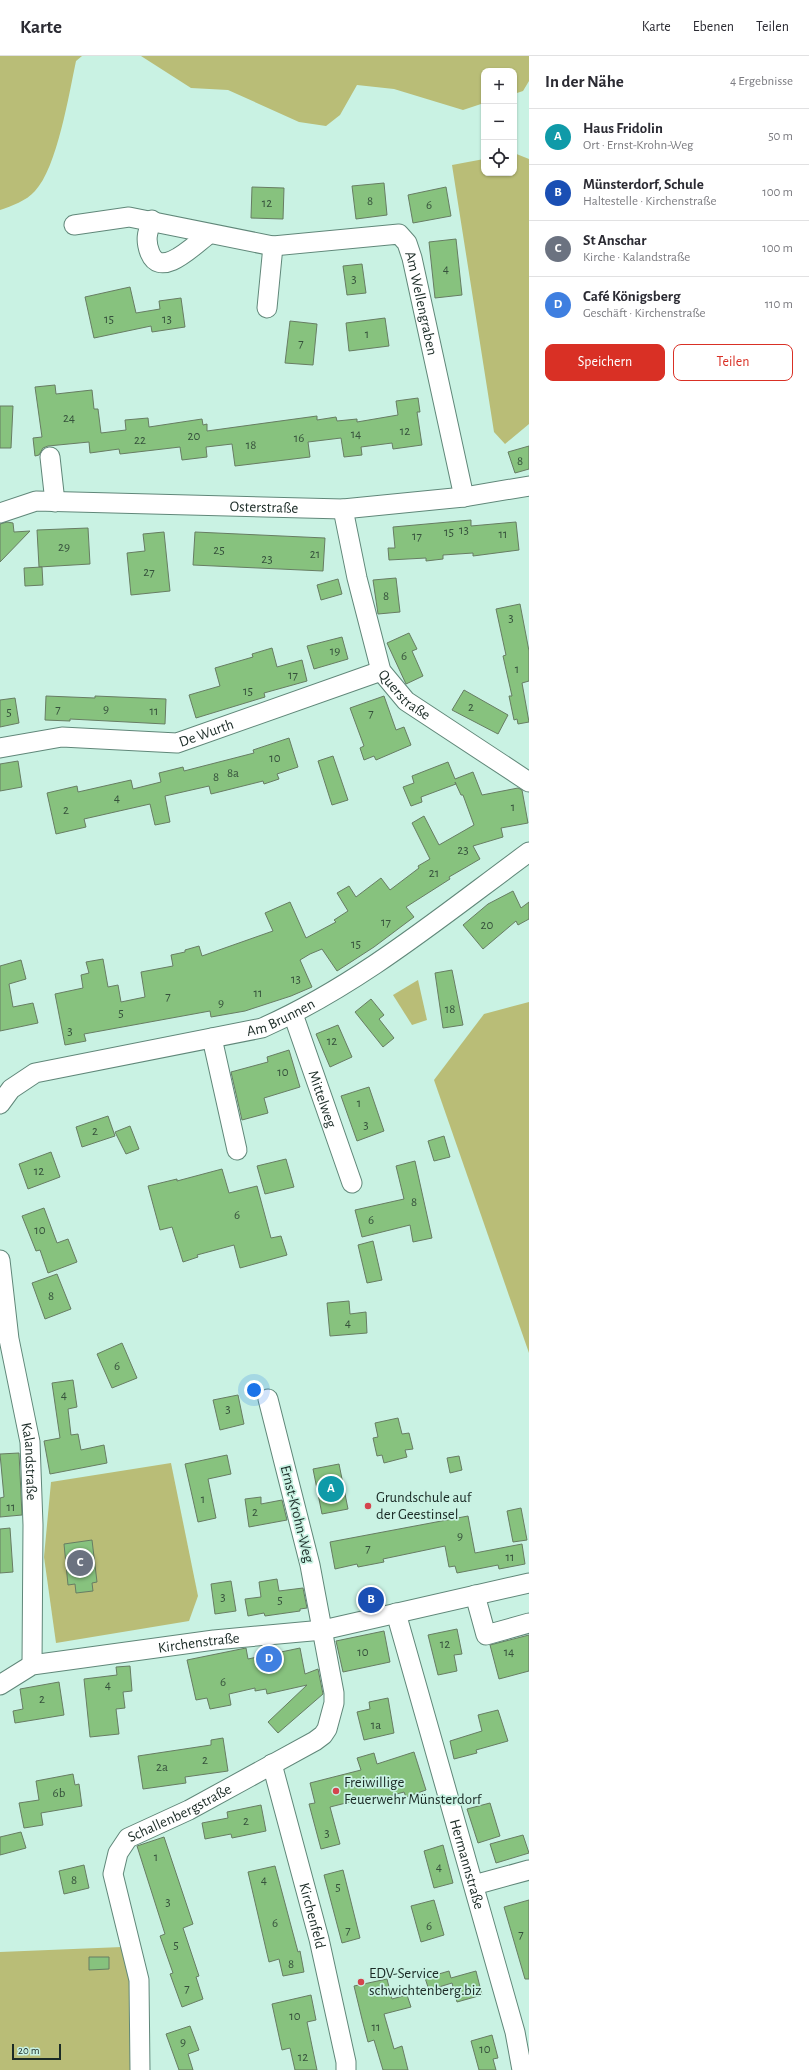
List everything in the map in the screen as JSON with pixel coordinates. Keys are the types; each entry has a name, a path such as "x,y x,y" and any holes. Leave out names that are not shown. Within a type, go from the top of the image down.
{"street":[{"name":"Am Wellengraben","path":"74,225 129,217 152,220 209,234 273,246 399,234 407,243 412,258 464,498"},
{"path":"152,220 146,238 147,246 152,258 158,263 167,264 209,234"},
{"path":"267,308 273,246"},
{"path":"50,457 55,502"},
{"name":"Osterstraße","path":"0,513 36,501 342,509 464,498 529,486"},
{"name":"Querstraße","path":"342,509 357,578 381,671 406,701 529,782"},
{"name":"De Wurth","path":"0,748 62,737 177,743 381,671"},
{"name":"Am Brunnen","path":"0,1104 11,1089 35,1073 262,1028 293,1014 348,983 529,852"},
{"name":"Mittelweg","path":"293,1014 352,1183"},
{"path":"212,1038 237,1150"},
{"name":"Kalandstraße","path":"0,1260 9,1339 30,1442 33,1525 32,1665"},
{"name":"Ernst-Krohn-Weg","path":"268,1399 310,1565 323,1630"},
{"name":"Kirchenstraße","path":"32,1665 214,1640 323,1630 529,1583"},
{"path":"475,1595 486,1635 529,1623"},
{"name":"Hermannstraße","path":"396,1613 515,2032 522,2070"},
{"name":"Schallenbergstraße","path":"140,2070 139,1980 112,1874 118,1853 128,1838 189,1810 315,1741 327,1729 334,1703 334,1693 323,1630"},
{"path":"0,1685 32,1665"},
{"name":"Kirchenfeld","path":"272,1764 319,1939 346,2062 346,2070"},
{"path":"474,1885 529,1870"}],"green space":[{"path":"0,56 82,56 76,61 61,130 50,166 43,180 35,191 27,198 0,210"},
{"path":"141,56 529,56 529,81 523,91 517,93 517,68 481,68 481,104 463,110 394,89 357,85 340,115 326,126 299,122 228,90 191,88"},
{"path":"517,154 529,159 529,424 505,444 494,432 452,165 481,160 481,176 517,176"},
{"path":"418,980 427,1020 412,1025 393,995"},
{"path":"529,1002 529,1353 434,1080 484,1014"},
{"path":"171,1463 198,1596 189,1621 56,1643 44,1557 51,1482"},
{"path":"122,1947 132,1986 130,2070 0,2070 0,1952"}],"building":[{"path":"384,183 387,215 356,219 352,186"},
{"path":"252,187 284,188 283,219 251,218"},
{"path":"446,187 451,216 413,223 408,195"},
{"path":"456,239 462,295 435,298 429,242"},
{"path":"362,264 366,293 347,295 343,266"},
{"path":"130,287 136,313 160,309 159,301 181,298 185,327 152,332 151,326 94,338 85,297"},
{"path":"385,318 389,346 349,351 346,323"},
{"path":"290,321 317,324 313,365 285,363"},
{"path":"55,385 56,394 92,390 94,409 98,409 101,433 126,430 125,420 148,418 149,427 202,419 203,425 207,424 207,431 317,416 317,420 336,417 337,421 357,419 357,422 398,415 396,401 418,398 420,412 417,412 422,445 393,449 392,443 361,447 362,455 344,457 341,438 308,442 310,457 235,466 232,444 206,447 207,457 182,460 180,447 120,454 119,449 90,453 89,442 48,446 43,448 39,455 35,456 33,438 42,437 35,387"},
{"path":"0,406 13,406 11,448 0,448"},
{"path":"529,446 529,469 515,473 508,452"},
{"path":"471,520 471,526 516,522 519,550 473,556 473,553 443,555 443,559 426,561 426,558 389,560 388,548 395,548 393,527"},
{"path":"7,522 13,523 14,532 30,531 0,562 0,524"},
{"path":"88,528 90,564 39,567 37,530"},
{"path":"164,532 170,591 131,595 127,553 145,551 143,534"},
{"path":"195,532 325,538 323,571 193,565"},
{"path":"42,567 43,585 25,586 24,568"},
{"path":"396,578 400,612 378,614 373,580"},
{"path":"338,579 342,594 321,600 317,585"},
{"path":"520,604 529,651 529,681 522,683 529,722 518,724 517,719 514,720 509,696 512,696 503,656 506,655 496,609"},
{"path":"409,633 417,649 412,651 423,676 406,684 387,643"},
{"path":"342,637 348,659 314,669 307,646"},
{"path":"272,648 277,667 302,660 307,681 264,693 265,697 196,718 189,695 220,686 215,668 253,657 252,654"},
{"path":"464,690 508,715 498,734 452,710"},
{"path":"46,696 95,698 95,696 166,699 165,724 70,719 70,721 45,720"},
{"path":"384,696 396,730 404,727 411,745 376,760 374,756 364,760 360,748 364,746 350,708"},
{"path":"15,698 19,723 0,727 0,700"},
{"path":"289,738 298,767 277,774 279,779 264,784 263,781 211,794 209,786 165,796 170,822 155,825 150,804 84,819 86,827 56,834 47,793 77,786 78,792 131,780 133,789 161,782 159,773 183,767 184,771 254,753 253,750"},
{"path":"333,756 348,800 332,805 318,761"},
{"path":"18,761 22,787 0,791 0,764"},
{"path":"448,762 455,779 473,772 482,795 518,788 522,790 528,823 501,828 503,837 473,846 480,859 449,877 450,879 406,907 414,917 374,947 337,971 322,949 310,954 300,960 312,987 291,996 245,1011 211,1017 210,1011 84,1034 86,1041 65,1045 55,994 83,988 81,975 89,973 86,962 103,959 108,987 118,985 121,1002 145,997 141,972 173,966 171,955 185,952 185,950 199,946 202,956 273,931 265,913 290,902 306,938 336,922 334,920 348,911 337,893 349,886 356,897 381,878 390,890 419,868 418,866 430,859 412,823 424,816 439,845 474,825 463,795 461,795 456,784 421,797 422,802 411,806 403,787 414,783 412,776"},
{"path":"513,891 521,908 529,902 529,919 518,925 516,921 483,949 463,925 488,904"},
{"path":"21,960 26,979 9,984 13,1007 33,1003 38,1023 0,1031 0,966"},
{"path":"452,970 463,1025 443,1028 435,973"},
{"path":"371,999 384,1015 379,1019 394,1038 383,1047 355,1012"},
{"path":"338,1025 352,1057 330,1067 316,1034"},
{"path":"289,1050 300,1087 264,1098 268,1113 242,1120 231,1072 268,1062 267,1057"},
{"path":"369,1087 384,1131 357,1141 341,1096"},
{"path":"108,1116 115,1136 82,1147 76,1127"},
{"path":"130,1126 139,1149 126,1154 115,1132"},
{"path":"444,1136 450,1157 434,1161 428,1141"},
{"path":"51,1152 60,1177 28,1189 19,1164"},
{"path":"286,1159 294,1187 265,1194 257,1166"},
{"path":"415,1161 432,1238 413,1242 410,1225 362,1237 355,1210 404,1199 396,1166"},
{"path":"222,1169 229,1193 257,1186 271,1238 281,1236 287,1255 240,1268 234,1245 197,1255 198,1257 183,1262 172,1227 160,1230 148,1186 177,1179 177,1181"},
{"path":"44,1208 57,1243 68,1239 77,1262 48,1273 40,1250 36,1251 22,1216"},
{"path":"373,1241 382,1280 367,1283 358,1245"},
{"path":"57,1274 71,1309 45,1319 32,1283"},
{"path":"349,1301 350,1314 366,1312 367,1333 330,1336 327,1303"},
{"path":"122,1343 137,1378 112,1388 97,1354"},
{"path":"73,1380 77,1407 68,1409 71,1435 78,1434 81,1450 104,1445 107,1463 50,1474 44,1441 60,1438 52,1383"},
{"path":"238,1395 244,1424 220,1430 213,1400"},
{"path":"398,1418 402,1434 409,1433 413,1449 405,1450 407,1457 384,1463 382,1455 377,1456 373,1438 378,1437 375,1423"},
{"path":"19,1453 22,1515 0,1517 0,1498 4,1497 0,1454"},
{"path":"227,1455 231,1474 208,1479 216,1518 198,1522 185,1464"},
{"path":"459,1456 462,1470 450,1473 447,1458"},
{"path":"339,1464 348,1509 322,1514 313,1469"},
{"path":"261,1497 261,1504 282,1500 287,1520 249,1527 245,1499"},
{"path":"521,1508 527,1540 513,1542 507,1511"},
{"path":"468,1516 475,1553 522,1544 525,1564 499,1569 498,1565 457,1573 455,1566 449,1567 445,1546 383,1559 384,1562 358,1567 357,1564 335,1569 330,1542"},
{"path":"10,1528 13,1572 0,1573 0,1529"},
{"path":"92,1540 97,1582 92,1583 93,1591 76,1593 75,1584 68,1585 64,1544"},
{"path":"277,1579 279,1591 303,1588 307,1608 300,1609 300,1611 265,1616 264,1613 248,1616 245,1599 261,1597 259,1582"},
{"path":"231,1581 236,1611 215,1614 211,1584"},
{"path":"457,1629 462,1654 454,1655 457,1671 438,1675 428,1635"},
{"path":"384,1631 390,1662 343,1672 336,1641"},
{"path":"529,1635 529,1671 499,1679 490,1645"},
{"path":"246,1648 248,1659 300,1648 305,1674 318,1669 323,1694 278,1733 268,1722 307,1685 267,1694 266,1689 255,1691 255,1688 229,1694 231,1705 210,1709 207,1698 196,1700 187,1660"},
{"path":"130,1666 132,1691 123,1692 125,1708 116,1709 119,1734 90,1737 84,1679 117,1675 116,1667"},
{"path":"59,1682 64,1715 15,1723 13,1711 23,1709 20,1689"},
{"path":"388,1698 394,1733 364,1740 357,1712 370,1709 369,1702"},
{"path":"498,1710 508,1741 476,1750 477,1753 454,1759 450,1741 482,1731 478,1715"},
{"path":"223,1738 228,1771 185,1777 186,1783 143,1789 138,1756 211,1745 211,1740"},
{"path":"414,1752 426,1790 406,1797 404,1792 375,1800 374,1796 330,1807 340,1844 321,1849 309,1804 315,1803 310,1783 361,1770 357,1758 374,1753 377,1764"},
{"path":"73,1774 75,1785 79,1784 82,1806 41,1813 43,1825 24,1828 19,1803 39,1800 36,1781"},
{"path":"490,1803 500,1836 478,1843 467,1809"},
{"path":"261,1805 266,1831 232,1838 231,1834 205,1839 202,1823 228,1818 227,1812"},
{"path":"21,1832 26,1848 0,1855 0,1837"},
{"path":"523,1835 529,1853 496,1863 490,1844"},
{"path":"164,1837 193,1924 183,1928 199,1976 196,1977 203,1999 182,2007 170,1974 173,1973 160,1936 165,1934 137,1846"},
{"path":"443,1845 453,1883 434,1888 424,1851"},
{"path":"84,1865 89,1888 64,1894 59,1871"},
{"path":"275,1866 298,1952 300,1951 304,1972 283,1976 279,1959 269,1962 248,1872"},
{"path":"343,1870 360,1938 342,1943 324,1875"},
{"path":"434,1900 444,1935 421,1942 411,1906"},
{"path":"529,1900 529,1979 525,1979 504,1907"},
{"path":"89,1957 109,1957 109,1969 89,1970"},
{"path":"449,1971 451,1978 476,1971 482,1995 457,2002 452,1983 429,1990 425,1978"},
{"path":"387,1979 392,1999 407,1995 411,2007 384,2014 394,2049 402,2046 408,2070 383,2070 374,2040 368,2042 354,1986"},
{"path":"311,1995 316,2020 307,2022 317,2070 295,2070 290,2048 282,2050 272,2004"},
{"path":"190,2026 199,2050 188,2054 193,2070 179,2070 166,2034"},
{"path":"492,2035 498,2058 493,2059 496,2070 479,2070 471,2041"}],"place":[{"name":"Haus Fridolin","path":"331,1489"},
{"name":"Grundschule auf der Geestinsel","path":"368,1506"},
{"name":"St Anschar","path":"80,1563"},
{"name":"Münsterdorf, Schule","path":"371,1600"},
{"name":"Café Königsberg","path":"269,1659"},
{"name":"Freiwillige Feuerwehr Münsterdorf","path":"336,1791"},
{"name":"EDV-Service schwichtenberg.biz","path":"361,1982"}]}
